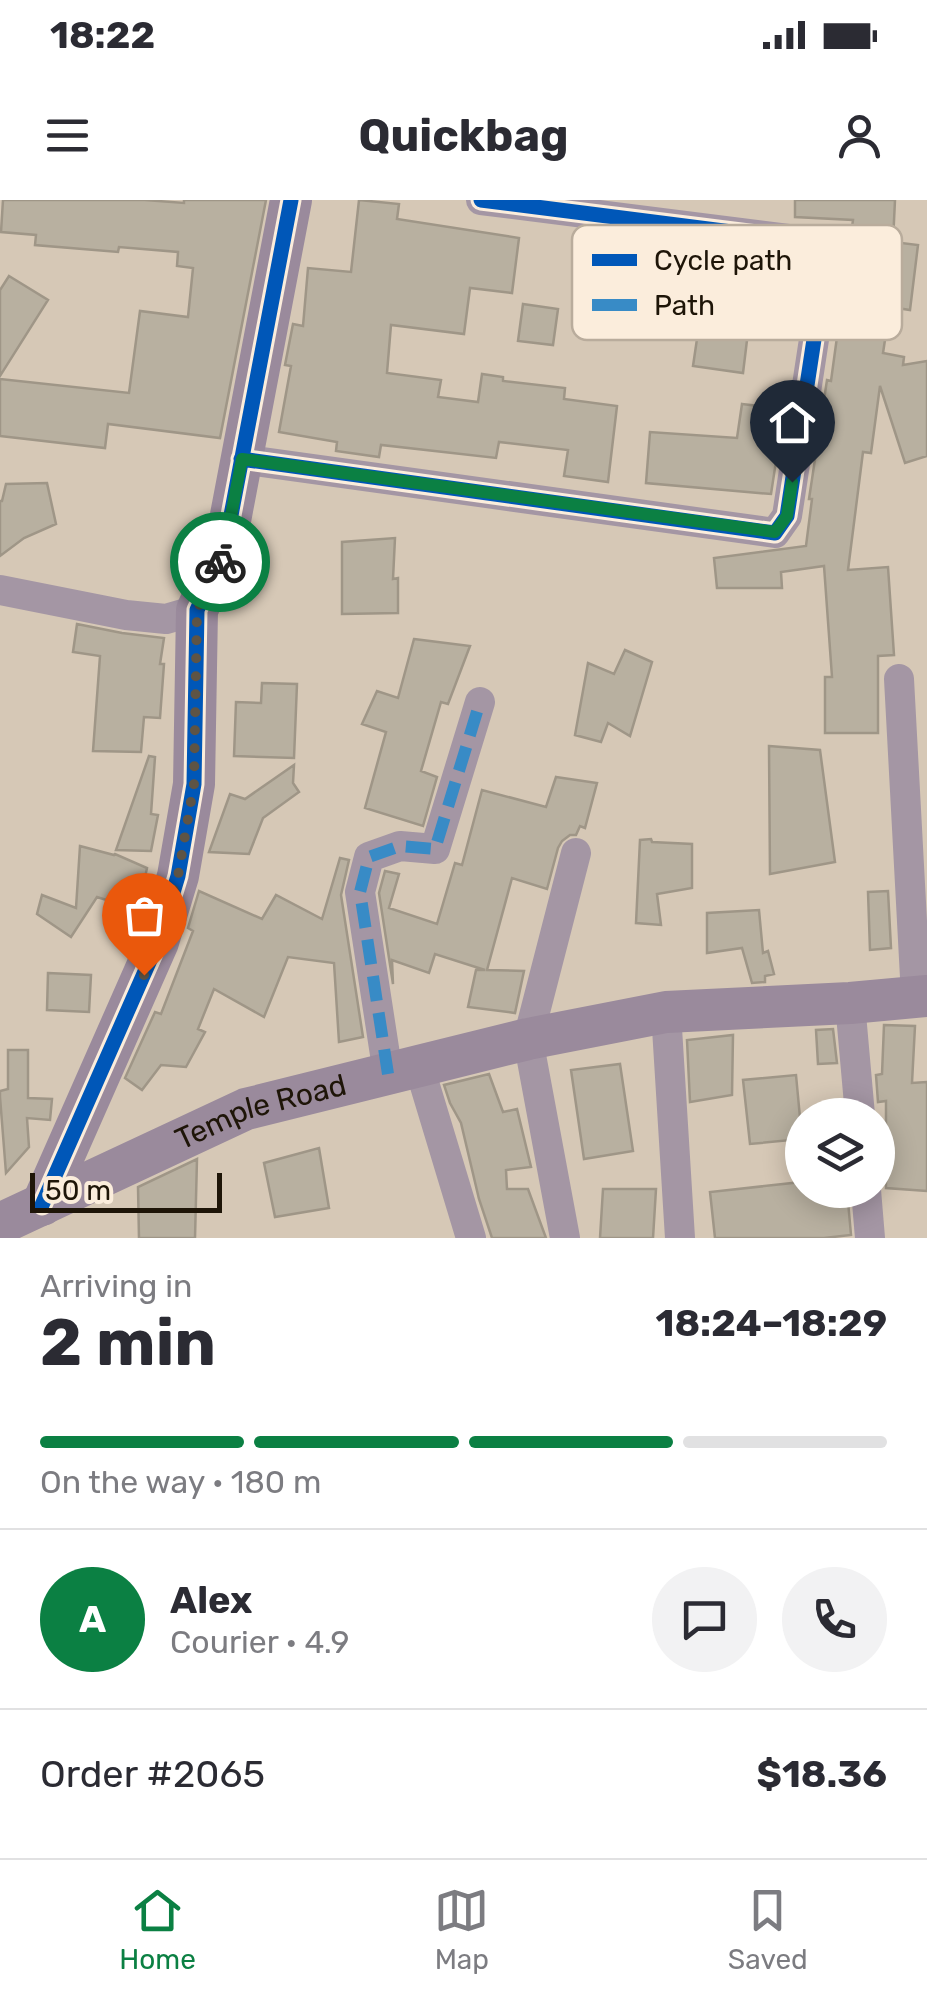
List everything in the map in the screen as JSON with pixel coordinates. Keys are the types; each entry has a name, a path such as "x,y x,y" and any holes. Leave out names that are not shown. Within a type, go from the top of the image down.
{"street":[{"path":"20,1221 158,942 178,876 194,784 197,610 224,552 291,200"},
{"path":"481,200 678,225"},
{"path":"242,459 775,532 787,516 814,340"},
{"path":"0,590 126,615 166,619 197,610"},
{"path":"899,679 922,996"},
{"path":"471,1238 403,1070 360,892 369,857 400,846 435,849 480,702"},
{"path":"564,1238 528,1039 576,853"},
{"name":"Temple Road","path":"20,1221 246,1109 528,1039 666,1012 850,1004 922,996"},
{"path":"850,1004 858,1098"},
{"path":"666,1012 680,1238"},
{"path":"868,1208 870,1238"}],"building":[{"path":"3,200 266,200 220,438 108,424 105,448 0,436 0,379 129,393 140,311 188,317 193,268 177,266 178,252 35,245 36,235 1,232"},
{"path":"359,200 399,204 397,219 519,238 512,293 470,288 464,334 391,325 387,373 441,380 438,397 478,402 482,374 503,377 503,381 565,388 564,399 617,406 608,482 564,476 568,450 499,442 496,458 381,445 379,457 336,451 337,442 279,432 291,366 285,365 293,324 303,326 308,268 351,272"},
{"path":"795,200 895,200 894,225 852,225 853,220 795,217"},
{"path":"902,243 918,245 910,310 902,309"},
{"path":"9,276 48,300 0,376 0,290"},
{"path":"523,304 558,309 553,345 518,341"},
{"path":"697,340 747,340 743,373 693,366"},
{"path":"837,340 885,340 883,353 904,357 903,365 927,361 927,456 905,463 880,386 871,453 863,452 848,570 888,567 894,655 878,656 878,733 825,733 825,677 832,677 824,566 781,572 782,588 717,588 714,558 806,546 827,380 831,381"},
{"path":"742,404 784,409 771,494 646,483 650,432 737,438"},
{"path":"47,483 56,524 24,538 0,556 0,501 6,484"},
{"path":"395,538 393,579 398,578 398,613 342,614 342,542"},
{"path":"77,624 164,638 160,718 144,717 141,752 93,751 100,656 73,652"},
{"path":"414,639 470,646 448,704 441,702 421,771 437,777 423,826 365,808 386,732 362,724 377,691 398,698"},
{"path":"625,650 652,662 630,736 608,723 601,742 575,735 588,663 614,674"},
{"path":"262,683 297,684 294,758 234,756 236,702 261,703"},
{"path":"769,746 820,750 835,862 770,874"},
{"path":"149,756 155,757 151,814 158,815 151,851 116,850"},
{"path":"294,765 293,783 299,792 263,818 249,854 209,852 230,794 245,799"},
{"path":"556,777 597,783 585,828 580,826 576,835 562,841 547,889 512,878 487,970 524,971 515,1013 468,1007 476,970 485,970 435,954 429,973 392,960 393,984 379,893 385,871 399,874 389,908 437,924 455,863 462,865 482,790 546,807"},
{"path":"640,840 692,844 692,888 657,894 661,925 636,923"},
{"path":"80,846 115,854 147,868 138,910 97,897 71,937 37,914 42,895 76,908"},
{"path":"340,858 349,860 341,895 363,1037 339,1042 334,963 288,957 264,1017 214,989 198,1029 205,1032 186,1067 161,1065 142,1090 125,1078 155,1012 161,1014 193,931 188,928 199,891 262,919 276,895 322,919"},
{"path":"888,891 891,948 870,950 868,892"},
{"path":"759,910 763,953 768,951 774,974 765,976 765,982 752,983 742,948 707,953 707,913"},
{"path":"48,973 91,975 89,1012 47,1010"},
{"path":"884,1025 915,1026 912,1083 927,1082 927,1191 895,1189 895,1098 878,1098 876,1075 882,1074"},
{"path":"833,1029 837,1063 818,1064 816,1030"},
{"path":"733,1035 732,1095 690,1102 687,1040"},
{"path":"8,1050 28,1050 28,1098 52,1099 50,1120 27,1118 29,1147 6,1173 0,1091 8,1089"},
{"path":"620,1064 633,1151 584,1159 571,1070"},
{"path":"489,1074 503,1112 517,1109 531,1167 506,1170 507,1189 528,1189 546,1238 492,1238 461,1123 444,1085"},
{"path":"796,1075 798,1098 785,1098 785,1141 750,1144 743,1080"},
{"path":"319,1148 329,1208 275,1217 264,1163"},
{"path":"197,1159 195,1238 139,1238 138,1187"},
{"path":"785,1184 785,1208 849,1208 851,1235 715,1238 710,1192"},
{"path":"603,1189 656,1189 653,1238 600,1238"}],"marked path":[{"path":"388,1074 360,892 369,857 400,846 435,849 480,702"}],"cycle path":[{"path":"42,1205 158,942 178,876 194,784 197,610 224,552 291,200"},
{"path":"481,200 678,225"},
{"path":"241,459 775,533 787,516 814,340"}],"way so far":[{"path":"144,975 178,876 194,784 197,610 220,562"}],"route":[{"path":"220,562 242,459 775,532 787,516 792,482"}]}
